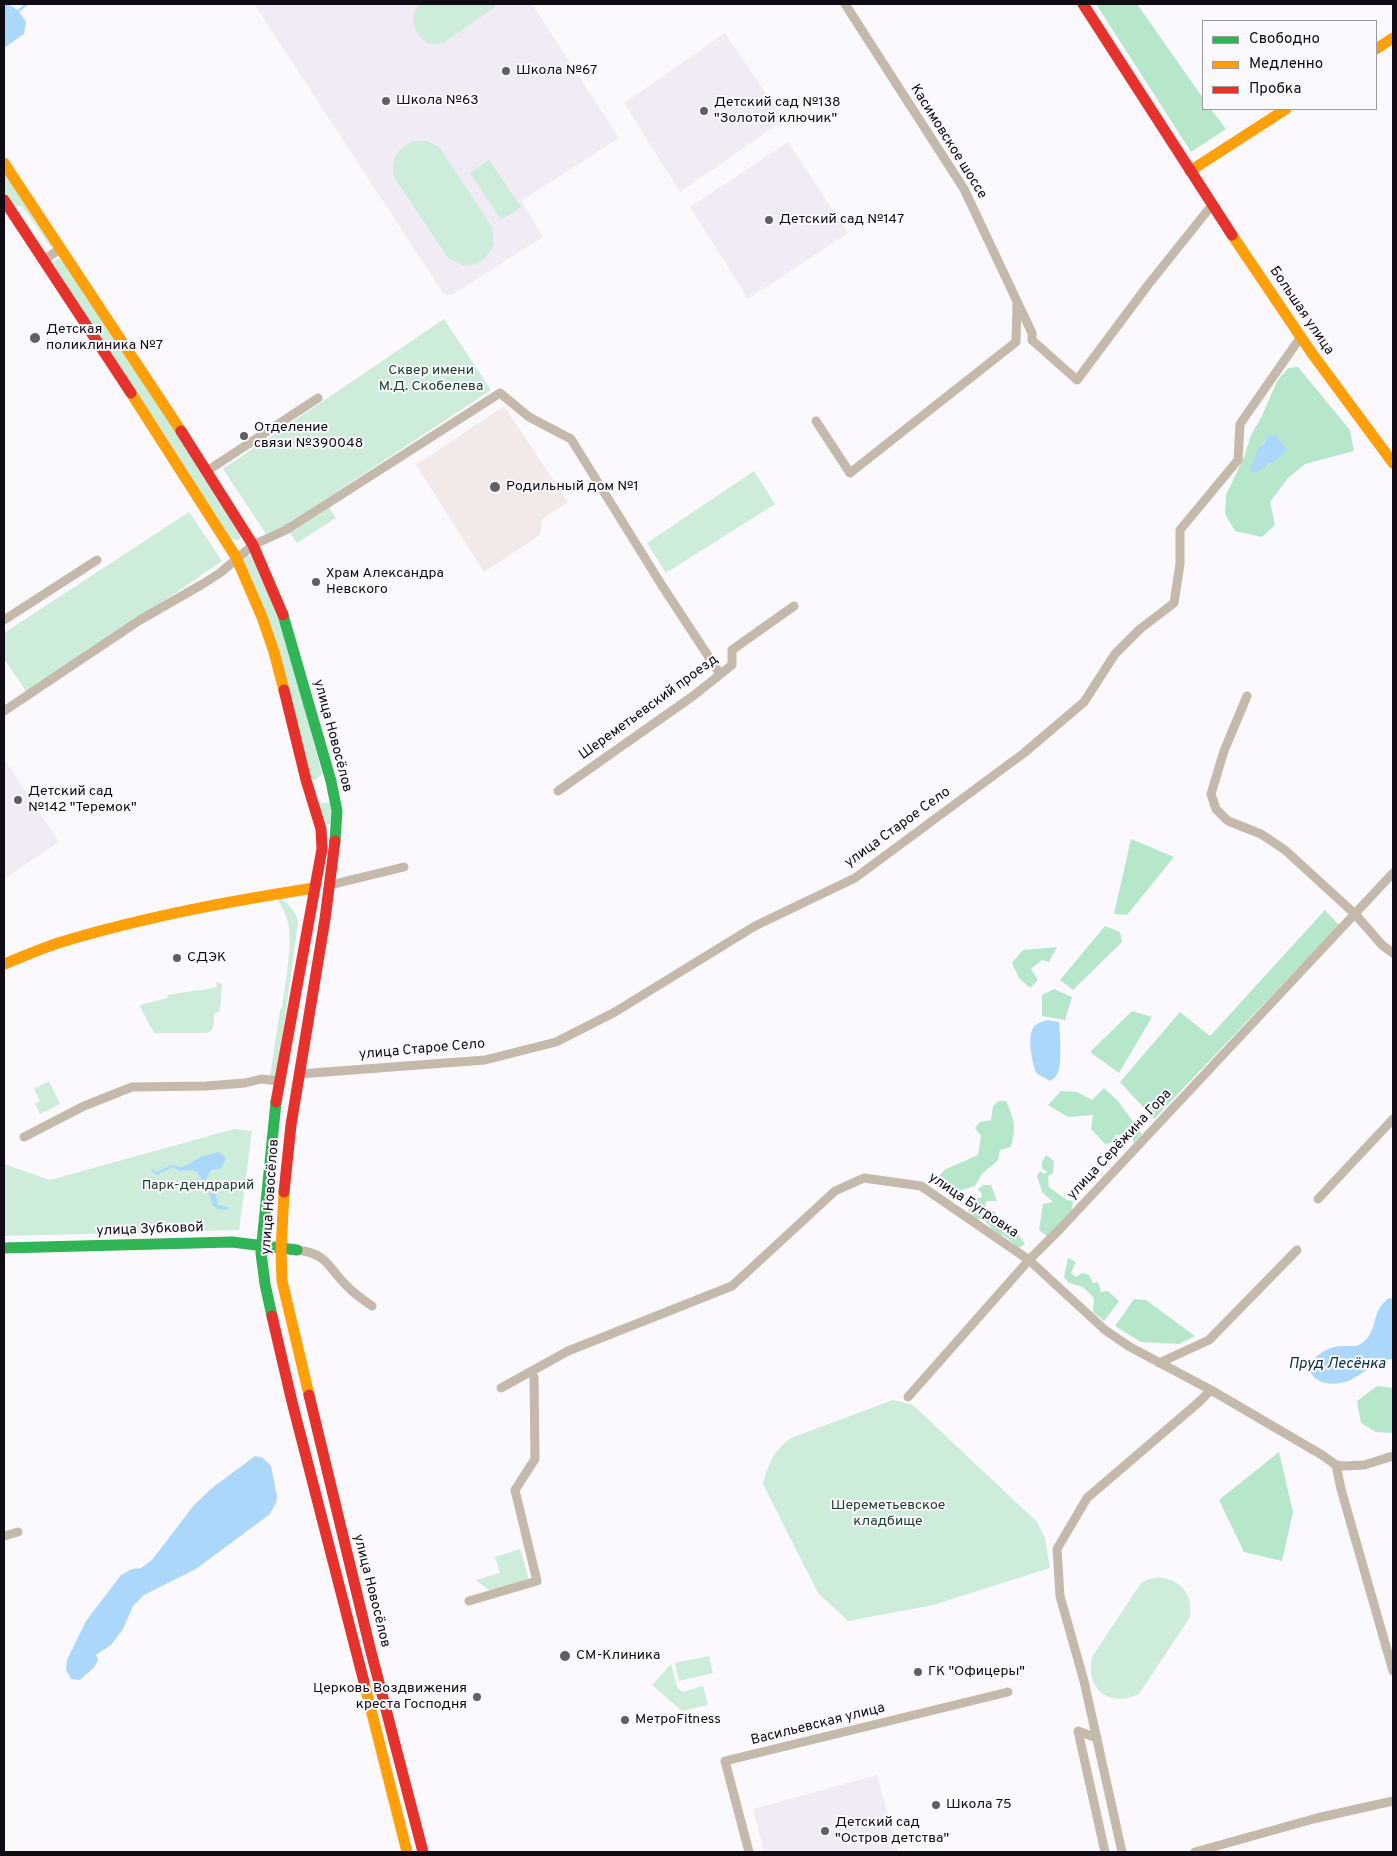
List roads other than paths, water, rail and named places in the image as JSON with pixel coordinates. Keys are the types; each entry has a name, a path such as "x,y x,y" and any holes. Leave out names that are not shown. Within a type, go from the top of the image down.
{"main road":[{"name":"Большая улица","path":"1084,4 1190,171 1300,338 1393,463"},
{"path":"1377,48 1393,38"},
{"path":"1190,171 1284,110"},
{"name":"улица Новосёлов","path":"4,163 207,470 253,545 286,623 331,781 337,811 337,826 330,885 298,1074 288,1148 281,1248 282,1281 394,1748 423,1852"},
{"name":"улица Новосёлов","path":"4,200 197,494 236,557 262,617 274,652 306,780 321,829 322,849 279,1081 260,1253 265,1284 292,1402 407,1852"},
{"path":"4,964 67,940 175,913 222,903 314,888"},
{"name":"улица Зубковой","path":"4,1248 232,1242 297,1250"}],"street":[{"name":"Касимовское шоссе","path":"845,4 964,189 1032,333 1032,340"},
{"path":"1016,342 1019,344 1032,340 1077,380 1148,285 1212,205"},
{"path":"43,260 61,248"},
{"path":"1016,342 1017,301"},
{"name":"улица Старое Село","path":"298,1074 485,1060 556,1042 615,1012 755,926 855,878 1024,753 1084,702 1115,654 1140,629 1174,603 1180,564 1180,530 1238,460 1240,424 1300,338"},
{"path":"816,421 850,473 1016,342"},
{"path":"4,711 140,620 220,573 236,557 253,545 286,530 500,393 529,417 571,439 720,674"},
{"path":"207,470 318,398"},
{"path":"4,620 97,560"},
{"name":"Шереметьевский проезд","path":"558,791 693,696 732,665 732,650 794,606"},
{"path":"1248,696 1224,751 1211,794 1216,809 1228,821 1261,834 1285,850 1355,914 1382,945 1393,953"},
{"path":"330,885 404,867"},
{"name":"улица Серёжина Гора","path":"908,1397 1029,1260 1393,873"},
{"path":"24,1136 84,1106 132,1087 206,1086 245,1083 261,1079 279,1081"},
{"path":"1318,1198 1393,1119"},
{"name":"улица Бугровка","path":"501,1388 568,1351 732,1286 835,1191 864,1178 921,1186 1029,1260 1105,1330 1130,1347 1211,1390 1336,1465"},
{"path":"297,1250 308,1251 325,1259 347,1286 372,1306"},
{"path":"1159,1363 1209,1340 1297,1250"},
{"path":"469,1601 537,1581 514,1490 535,1459 534,1377"},
{"path":"1122,1852 1084,1681 1060,1596 1057,1549 1087,1498 1211,1390"},
{"path":"1393,1456 1364,1466 1336,1465 1393,1672"},
{"path":"4,1536 18,1532"},
{"name":"Васильевская улица","path":"749,1852 726,1761 1008,1692"},
{"path":"1097,1738 1078,1731 1106,1852"},
{"path":"1195,1852 1317,1818 1393,1801"}],"water":[{"path":"4,4 14,8 26,22 24,34 4,48"},
{"path":"1274,434 1287,449 1284,454 1257,473 1250,471 1257,450 1264,443 1267,436"},
{"path":"1047,1020 1059,1022 1060,1040 1058,1073 1050,1081 1036,1073 1030,1044 1033,1028"},
{"path":"219,1152 226,1158 222,1167 211,1170 206,1179 209,1188 216,1195 218,1205 228,1207 228,1210 218,1209 213,1206 209,1193 197,1172 191,1170 180,1171 173,1167 157,1175 151,1170 157,1172 171,1165 182,1167 202,1156"},
{"name":"Пруд Лесёнка","path":"1389,1298 1393,1299 1393,1359 1377,1363 1354,1378 1344,1382 1333,1384 1317,1380 1310,1372 1308,1365 1316,1356 1330,1348 1357,1346 1362,1343 1371,1333 1379,1309"},
{"path":"255,1456 263,1458 271,1466 277,1496 276,1503 270,1514 196,1569 144,1595 133,1606 123,1629 111,1645 96,1655 98,1659 93,1668 80,1680 71,1679 66,1670 67,1660 86,1621 121,1575 132,1569 141,1568 152,1560 194,1505 212,1488"}],"waterway":[{"path":"17,12 27,4"}],"place":[{"name":"Школа №67","path":"506,71"},
{"name":"Школа №63","path":"386,101"},
{"name":"Детский сад №138 \"Золотой ключик\"","path":"704,111"},
{"name":"Детский сад №147","path":"769,220"},
{"name":"Детская поликлиника №7","path":"35,338"},
{"name":"Отделение связи №390048","path":"244,436"},
{"name":"Родильный дом №1","path":"495,487"},
{"name":"Храм Александра Невского","path":"316,582"},
{"name":"Детский сад №142 \"Теремок\"","path":"18,800"},
{"name":"СДЭК","path":"177,958"},
{"name":"СМ-Клиника","path":"565,1656"},
{"name":"ГК \"Офицеры\"","path":"918,1672"},
{"name":"Церковь Воздвижения креста Господня","path":"477,1697"},
{"name":"МетроFitness","path":"625,1720"},
{"name":"Школа 75","path":"936,1805"},
{"name":"Детский сад \"Остров детства\"","path":"825,1831"}],"park label":[{"name":"Сквер имени М.Д. Скобелева","path":"431,380"},
{"name":"Парк-дендрарий","path":"198,1186"},
{"name":"Шереметьевское кладбище","path":"888,1514"}]}
